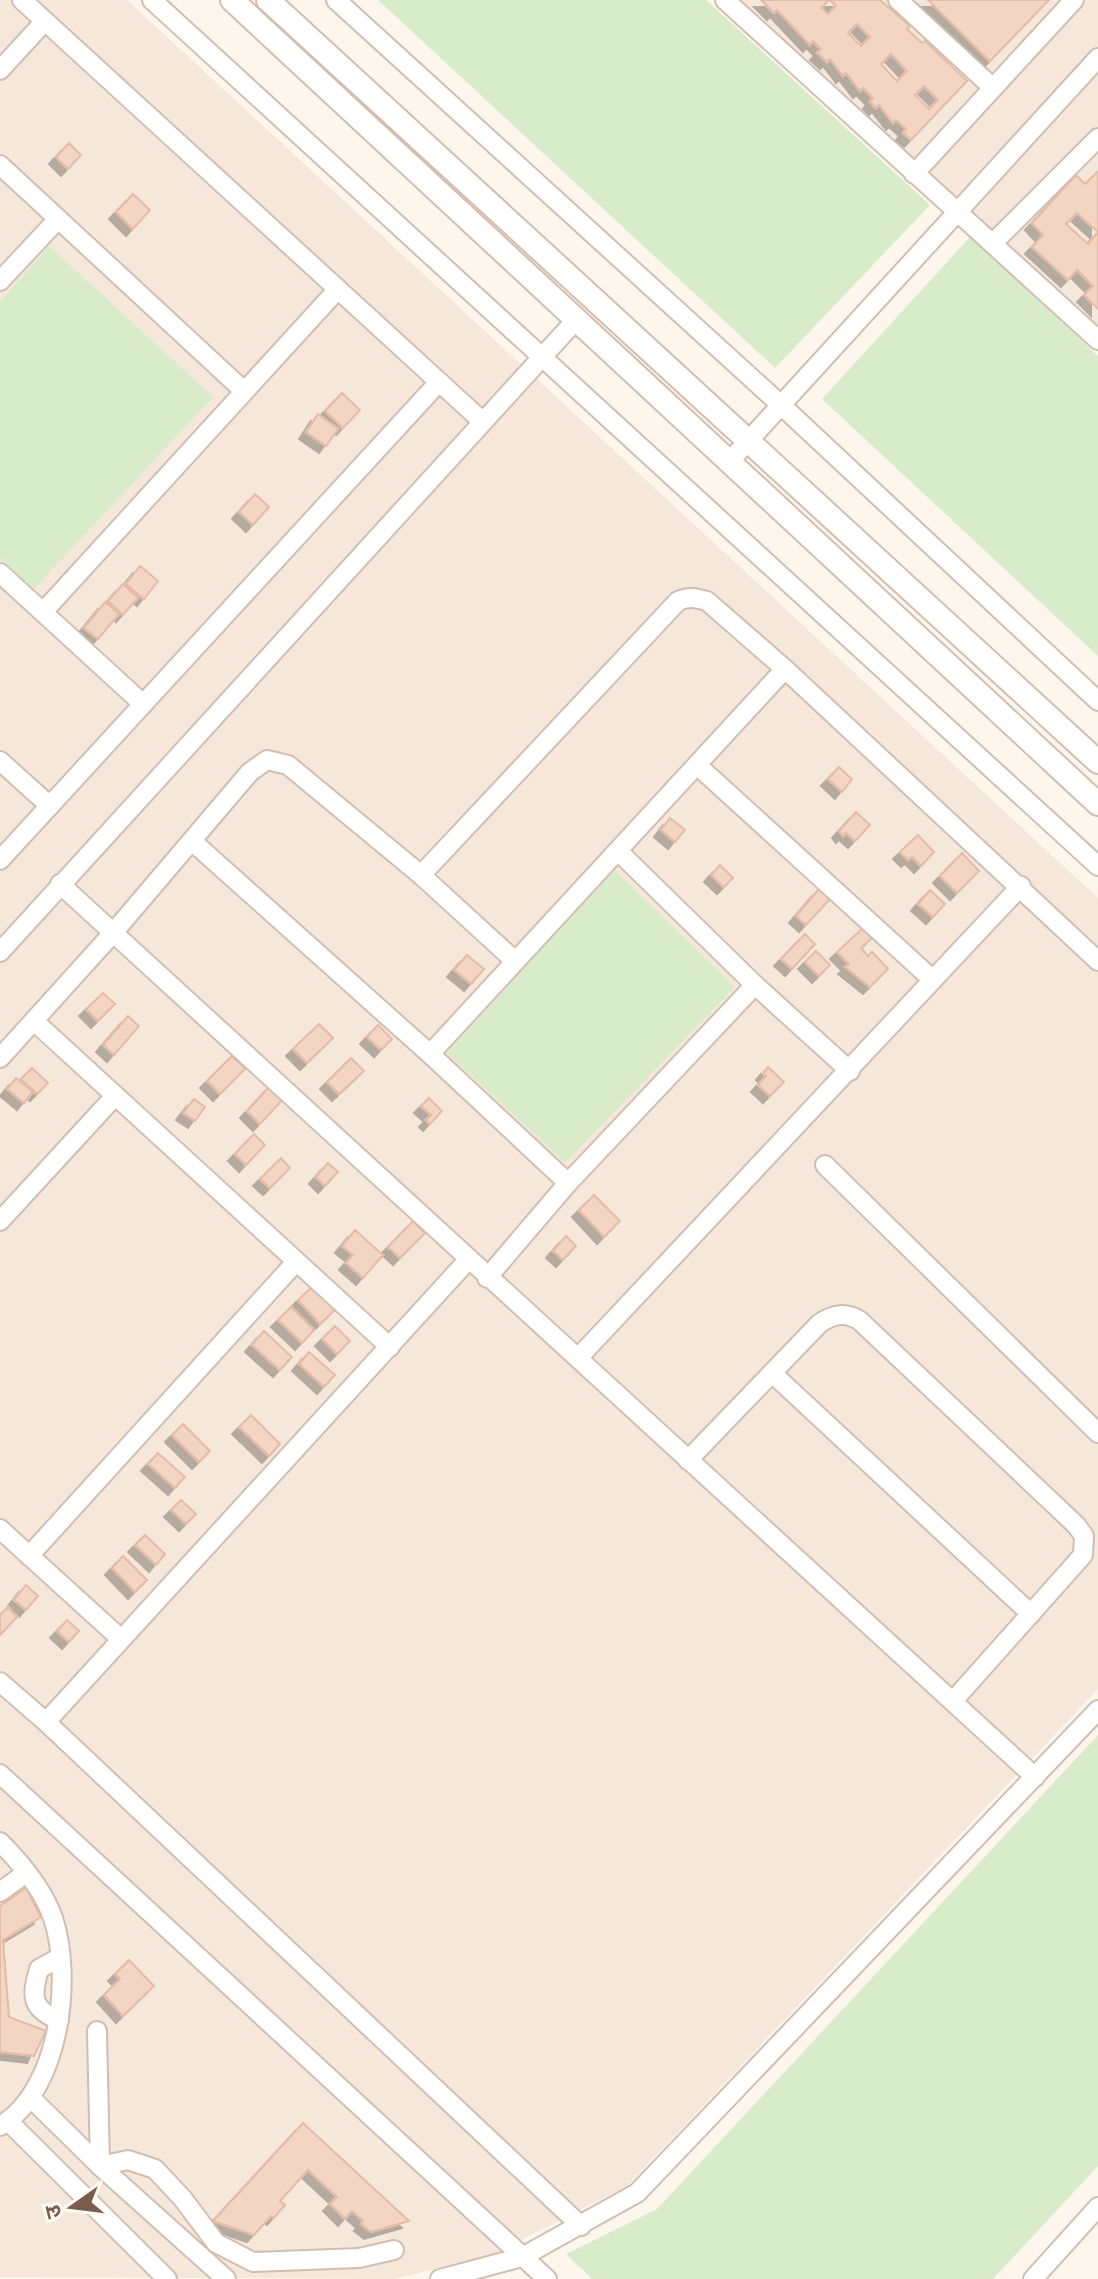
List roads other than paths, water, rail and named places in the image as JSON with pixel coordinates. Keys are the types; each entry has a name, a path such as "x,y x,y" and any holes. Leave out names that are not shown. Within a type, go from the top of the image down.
{"street":[{"path":"22,0 483,422"},
{"path":"152,0 1098,866"},
{"path":"232,0 1098,804"},
{"path":"268,0 1098,762"},
{"path":"336,0 781,405 1098,701"},
{"path":"725,0 1098,340"},
{"path":"914,174 1074,0"},
{"path":"904,2 993,88"},
{"path":"0,70 45,21"},
{"path":"729,462 1098,58"},
{"path":"993,243 1095,146"},
{"path":"0,165 244,391"},
{"path":"0,281 58,219"},
{"path":"43,612 338,289"},
{"path":"1,948 575,321"},
{"path":"0,860 439,382"},
{"path":"0,573 143,704"},
{"path":"421,875 678,601 687,597 707,601 785,669 1098,961"},
{"path":"430,1054 785,669"},
{"path":"0,1058 193,842 250,772 267,760 288,765 421,875 515,961"},
{"path":"0,761 50,806"},
{"path":"697,765 933,980"},
{"path":"193,842 430,1054 568,1183"},
{"path":"618,851 755,985 850,1071"},
{"path":"60,884 1035,1777"},
{"path":"578,1358 1021,886"},
{"path":"487,1278 568,1183 755,985"},
{"path":"34,1021 390,1347"},
{"path":"0,1221 115,1096"},
{"path":"825,1165 1098,1433"},
{"path":"46,1722 469,1259"},
{"path":"29,1556 295,1263"},
{"path":"688,1460 820,1323 848,1314 897,1354 1084,1536 1083,1555 953,1701"},
{"path":"772,1373 1031,1614"},
{"path":"0,1529 121,1639"},
{"path":"0,1682 581,2226"},
{"path":"440,2279 522,2257 637,2193 1098,1710"},
{"path":"0,1774 547,2279"},
{"path":"0,1842 37,1885 53,1918 59,1958 39,1969 36,2004 40,2011 59,2020 59,2031 31,2098 4,2123 167,2279"},
{"path":"0,1892 26,1873"},
{"path":"97,2031 100,2166"},
{"path":"31,2098 100,2166 226,2279"},
{"path":"100,2166 128,2160 155,2169 183,2199 216,2243 253,2262 359,2258 394,2250"},
{"path":"1033,2279 1098,2207"}]}
